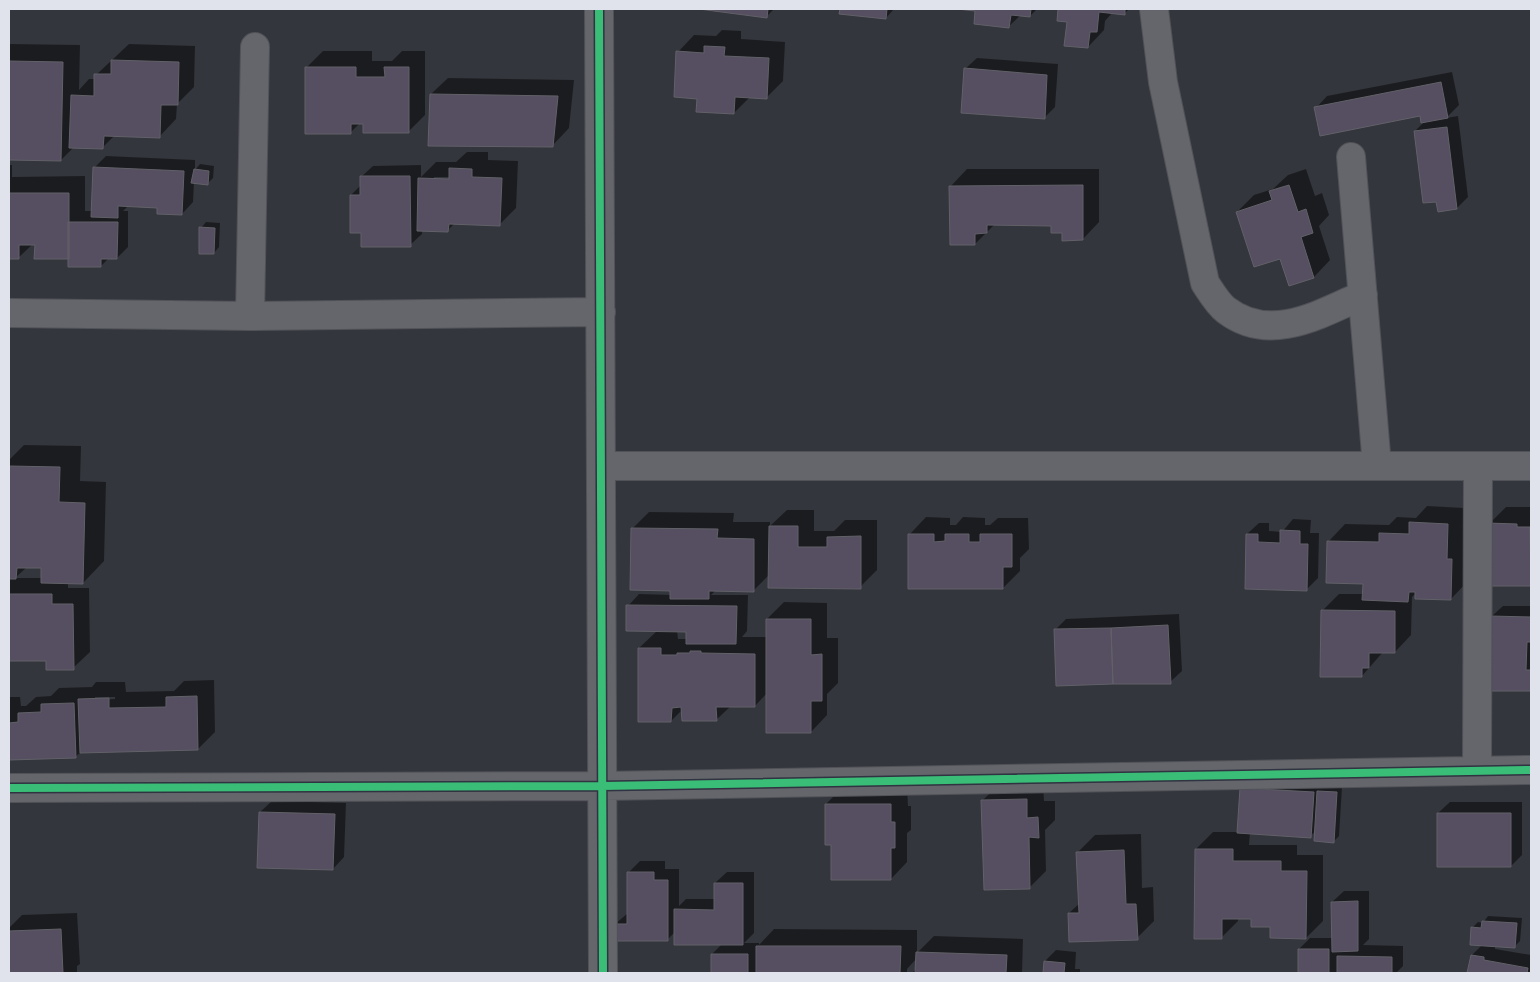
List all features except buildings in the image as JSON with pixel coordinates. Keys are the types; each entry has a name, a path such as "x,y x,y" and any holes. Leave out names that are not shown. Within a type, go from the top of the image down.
{"street":[{"path":"599,9 603,973"},
{"path":"1154,9 1163,82 1205,283 1226,310 1251,323 1278,326 1307,321 1363,295"},
{"path":"250,316 255,47"},
{"path":"1350,156 1377,466"},
{"path":"9,313 250,316 600,312"},
{"path":"601,466 1531,466"},
{"path":"1477,772 1478,466"},
{"path":"9,788 602,786 1531,770"}],"cycle path":[{"path":"599,9 603,973"},
{"path":"9,788 602,786 1531,770"}]}
